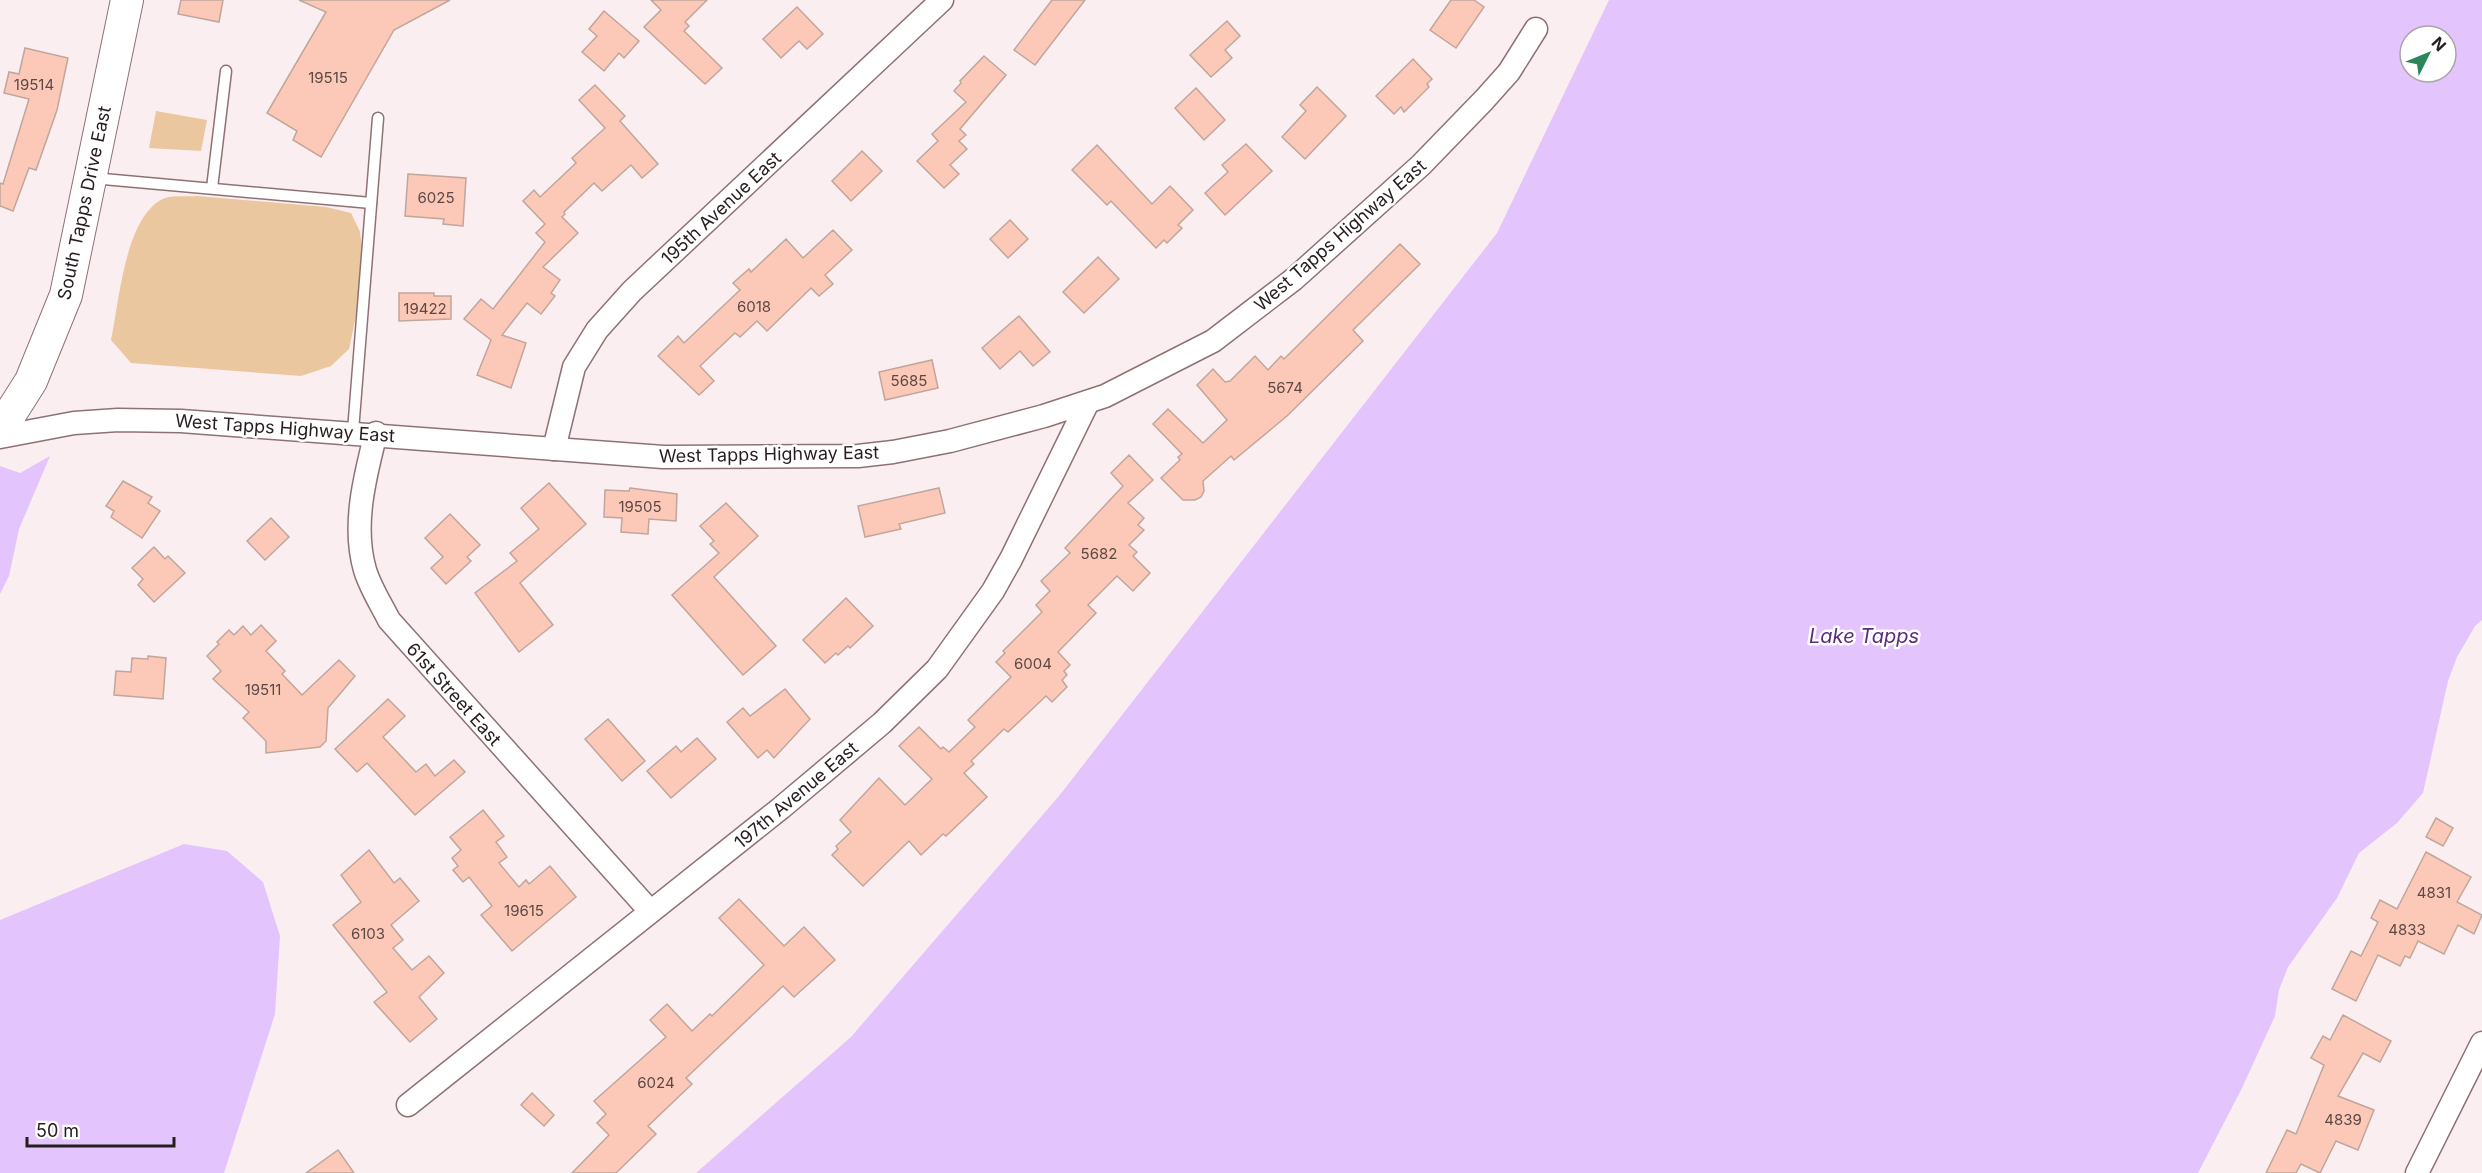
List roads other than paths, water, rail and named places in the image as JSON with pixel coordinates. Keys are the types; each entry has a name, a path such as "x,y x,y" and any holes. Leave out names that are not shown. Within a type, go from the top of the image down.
{"street":[{"name":"South Tapps Drive East","path":"0,430 31,381 66,295 92,178 126,0"},
{"name":"195th Avenue East","path":"554,449 573,367 597,330 632,291 942,0"},
{"name":"West Tapps Highway East","path":"0,437 74,423 181,420 352,431 663,457 858,456 950,441 1088,402 1213,341 1294,279 1420,165 1509,72 1536,28"},
{"name":"197th Avenue East","path":"408,1105 791,801 882,723 937,669 997,583 1088,402"},
{"name":"61st Street East","path":"376,434 365,477 360,547 365,571 389,620 650,911"},
{"path":"2417,1173 2482,1043"}],"lane":[{"path":"212,188 226,71"},
{"path":"352,431 378,118"},
{"path":"92,178 371,202"}],"water":[{"name":"Lake Tapps","path":"1609,0 2482,0 2482,620 2475,626 2457,657 2448,681 2423,793 2397,823 2359,853 2337,898 2288,967 2279,990 2275,1016 2242,1088 2198,1173 696,1173 851,1037 1059,796 1497,233"},
{"path":"50,456 19,529 9,576 0,594 0,466 20,473"},
{"path":"184,844 227,851 263,882 280,936 275,1014 224,1173 0,1173 0,920"}]}
